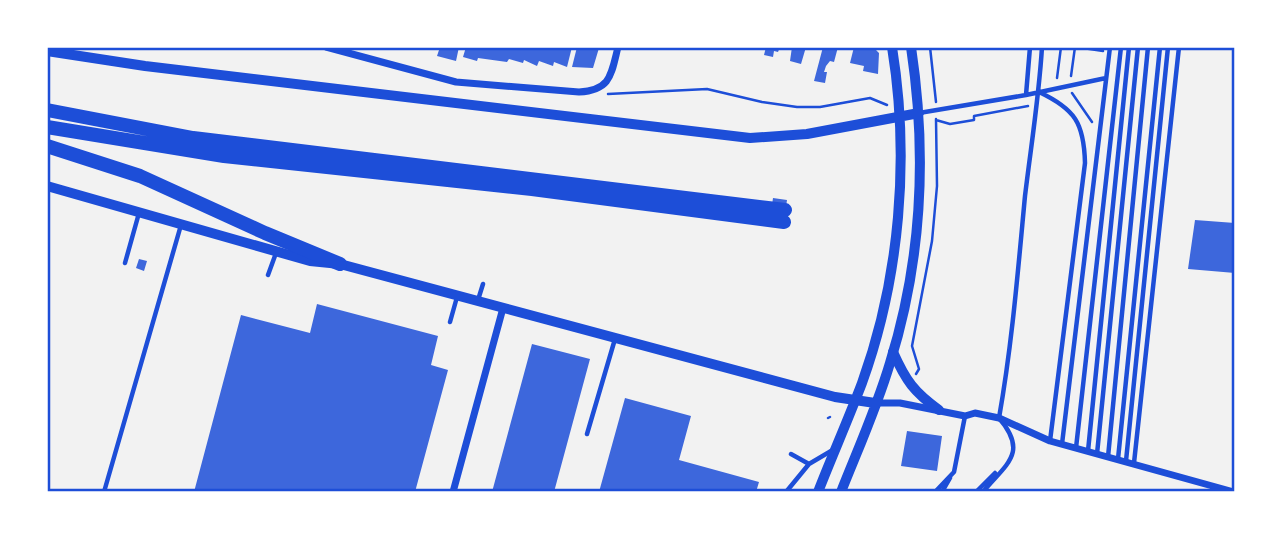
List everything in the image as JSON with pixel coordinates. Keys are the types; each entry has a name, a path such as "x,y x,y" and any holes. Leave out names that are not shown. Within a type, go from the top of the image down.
{"highway":[{"path":"47,100 164,134"},
{"path":"47,110 164,134 785,216 224,156 47,127"},
{"path":"47,146 140,176 340,264"}],"main road":[{"path":"841,492 893,352 908,292 916,244 920,186 919,113 911,47"},
{"path":"818,492 855,400 875,339 893,254 899,197 899,117 892,48"},
{"path":"47,51 145,66 750,138 798,136 919,113"},
{"path":"47,186 310,261 340,264 790,385 875,403"}],"street":[{"path":"326,47 456,82 579,92 601,88 612,71 618,47"},
{"path":"453,492 503,308"},
{"path":"893,352 914,391 939,410"},
{"path":"875,403 900,403 965,416 975,413 999,418 1050,441 1234,492"}],"lane":[{"path":"1026,95 1030,47"},
{"path":"983,492 1013,455 1014,441 1010,431 999,418 1006,377 1042,47"},
{"path":"1062,444 1110,47"},
{"path":"1076,448 1121,47"},
{"path":"1088,451 1129,47"},
{"path":"1097,453 1138,47"},
{"path":"1108,457 1148,47"},
{"path":"1126,461 1160,47"},
{"path":"1126,461 1168,47"},
{"path":"1126,461 1179,47"},
{"path":"919,113 1106,78"},
{"path":"1039,92 1062,103 1077,122 1085,142 1050,441"},
{"path":"125,262 139,212"},
{"path":"104,492 181,224"},
{"path":"268,275 277,252"},
{"path":"478,302 483,284"},
{"path":"450,322 457,296"},
{"path":"587,434 615,338"},
{"path":"942,492 954,472 965,416"},
{"path":"786,492 809,464 835,449"},
{"path":"791,454 809,464"},
{"path":"976,492 1013,455"},
{"path":"935,492 954,472"}],"path":[{"path":"930,47 934,91"},
{"path":"1057,78 1061,47"},
{"path":"1071,76 1075,47 1103,51"},
{"path":"608,94 699,88 797,107 820,107 870,99 886,103"},
{"path":"1072,93 1092,121"},
{"path":"912,377 919,372 912,346 932,241 937,186 934,119 950,124 974,120 974,116 1028,106"}],"building":[{"path":"440,47 459,47 456,61 437,56"},
{"path":"466,47 572,47 567,67 554,62 553,66 539,61 537,66 524,60 523,63 509,59 507,62 478,58 477,61 463,57"},
{"path":"577,47 599,48 593,68 572,67"},
{"path":"766,47 780,47 778,52 774,51 773,57 764,55"},
{"path":"792,47 806,47 801,64 790,61"},
{"path":"823,47 838,47 834,62 830,61 826,66 825,83 814,81"},
{"path":"854,47 876,50 879,53 878,74 863,71 864,66 850,63"},
{"path":"773,198 787,200 786,207 772,205"},
{"path":"1195,220 1235,223 1235,273 1188,269"},
{"path":"139,259 147,261 144,271 136,268"},
{"path":"317,304 438,336 431,365 448,370 415,492 194,492 241,315 310,333"},
{"path":"532,344 590,359 554,492 492,492"},
{"path":"625,398 691,416 679,460 759,482 756,492 599,492"},
{"path":"907,431 942,436 937,471 901,466"}]}
